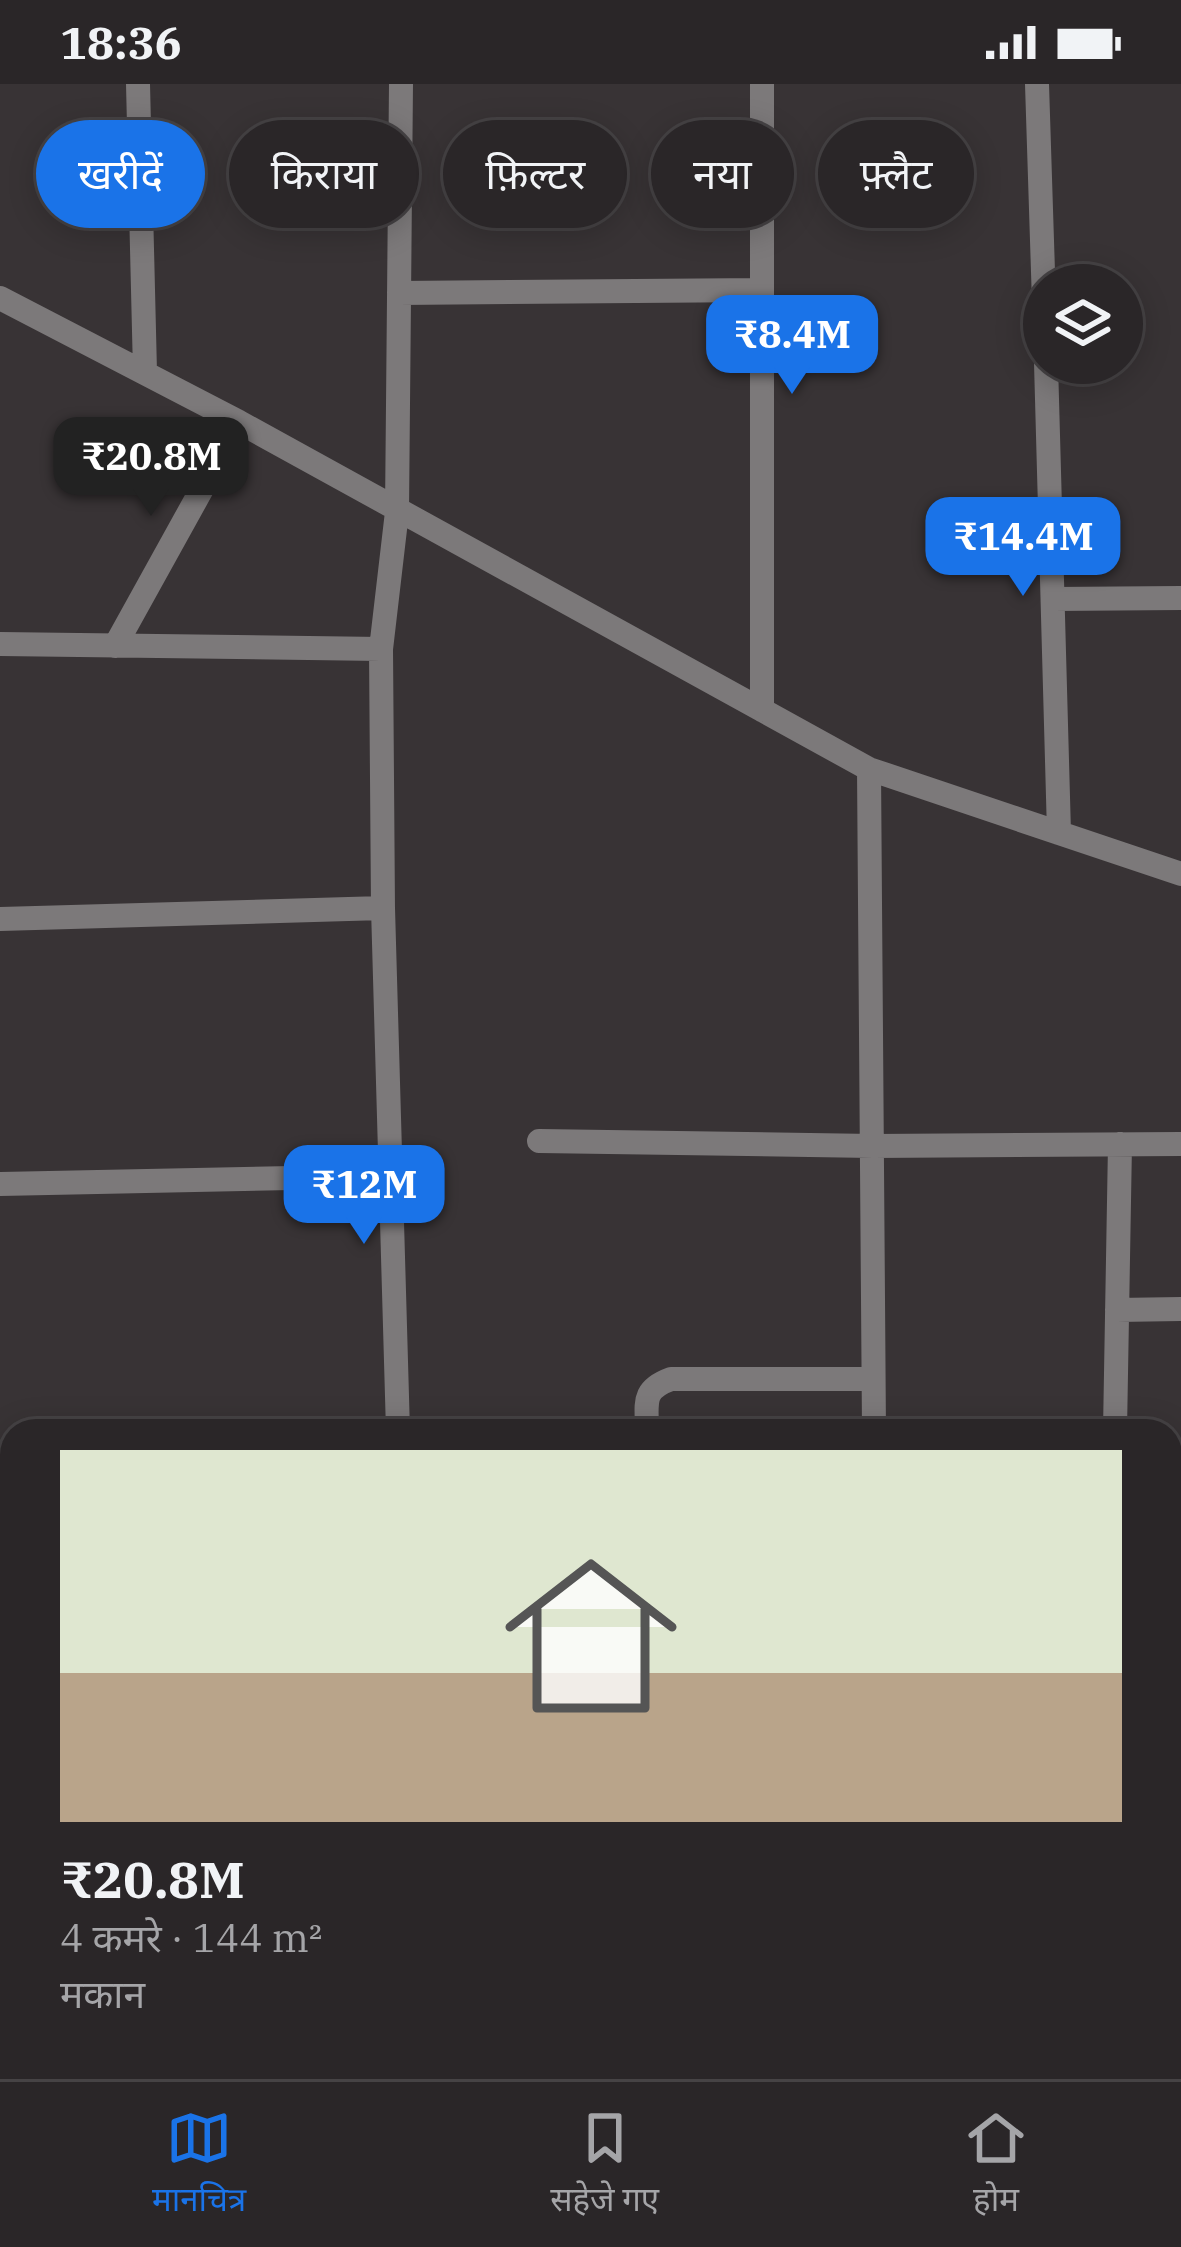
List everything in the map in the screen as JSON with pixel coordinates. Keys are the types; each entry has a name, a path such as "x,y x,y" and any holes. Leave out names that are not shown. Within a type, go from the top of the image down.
{"street":[{"path":"138,84 145,372"},
{"path":"398,1419 383,908 381,649 397,512 401,84"},
{"path":"762,84 762,710"},
{"path":"1037,84 1043,264"},
{"path":"399,293 762,290"},
{"path":"2,305 239,422 868,769 1181,874"},
{"path":"1047,384 1059,833"},
{"path":"115,646 239,422"},
{"path":"1053,599 1181,598"},
{"path":"0,644 381,649"},
{"path":"868,769 874,1419"},
{"path":"0,919 383,908"},
{"path":"539,1141 1181,1144"},
{"path":"1115,1419 1120,1144"},
{"path":"0,1184 393,1176"},
{"path":"1117,1310 1181,1309"},
{"path":"647,1419 647,1396 655,1385 671,1378 872,1379"}]}
